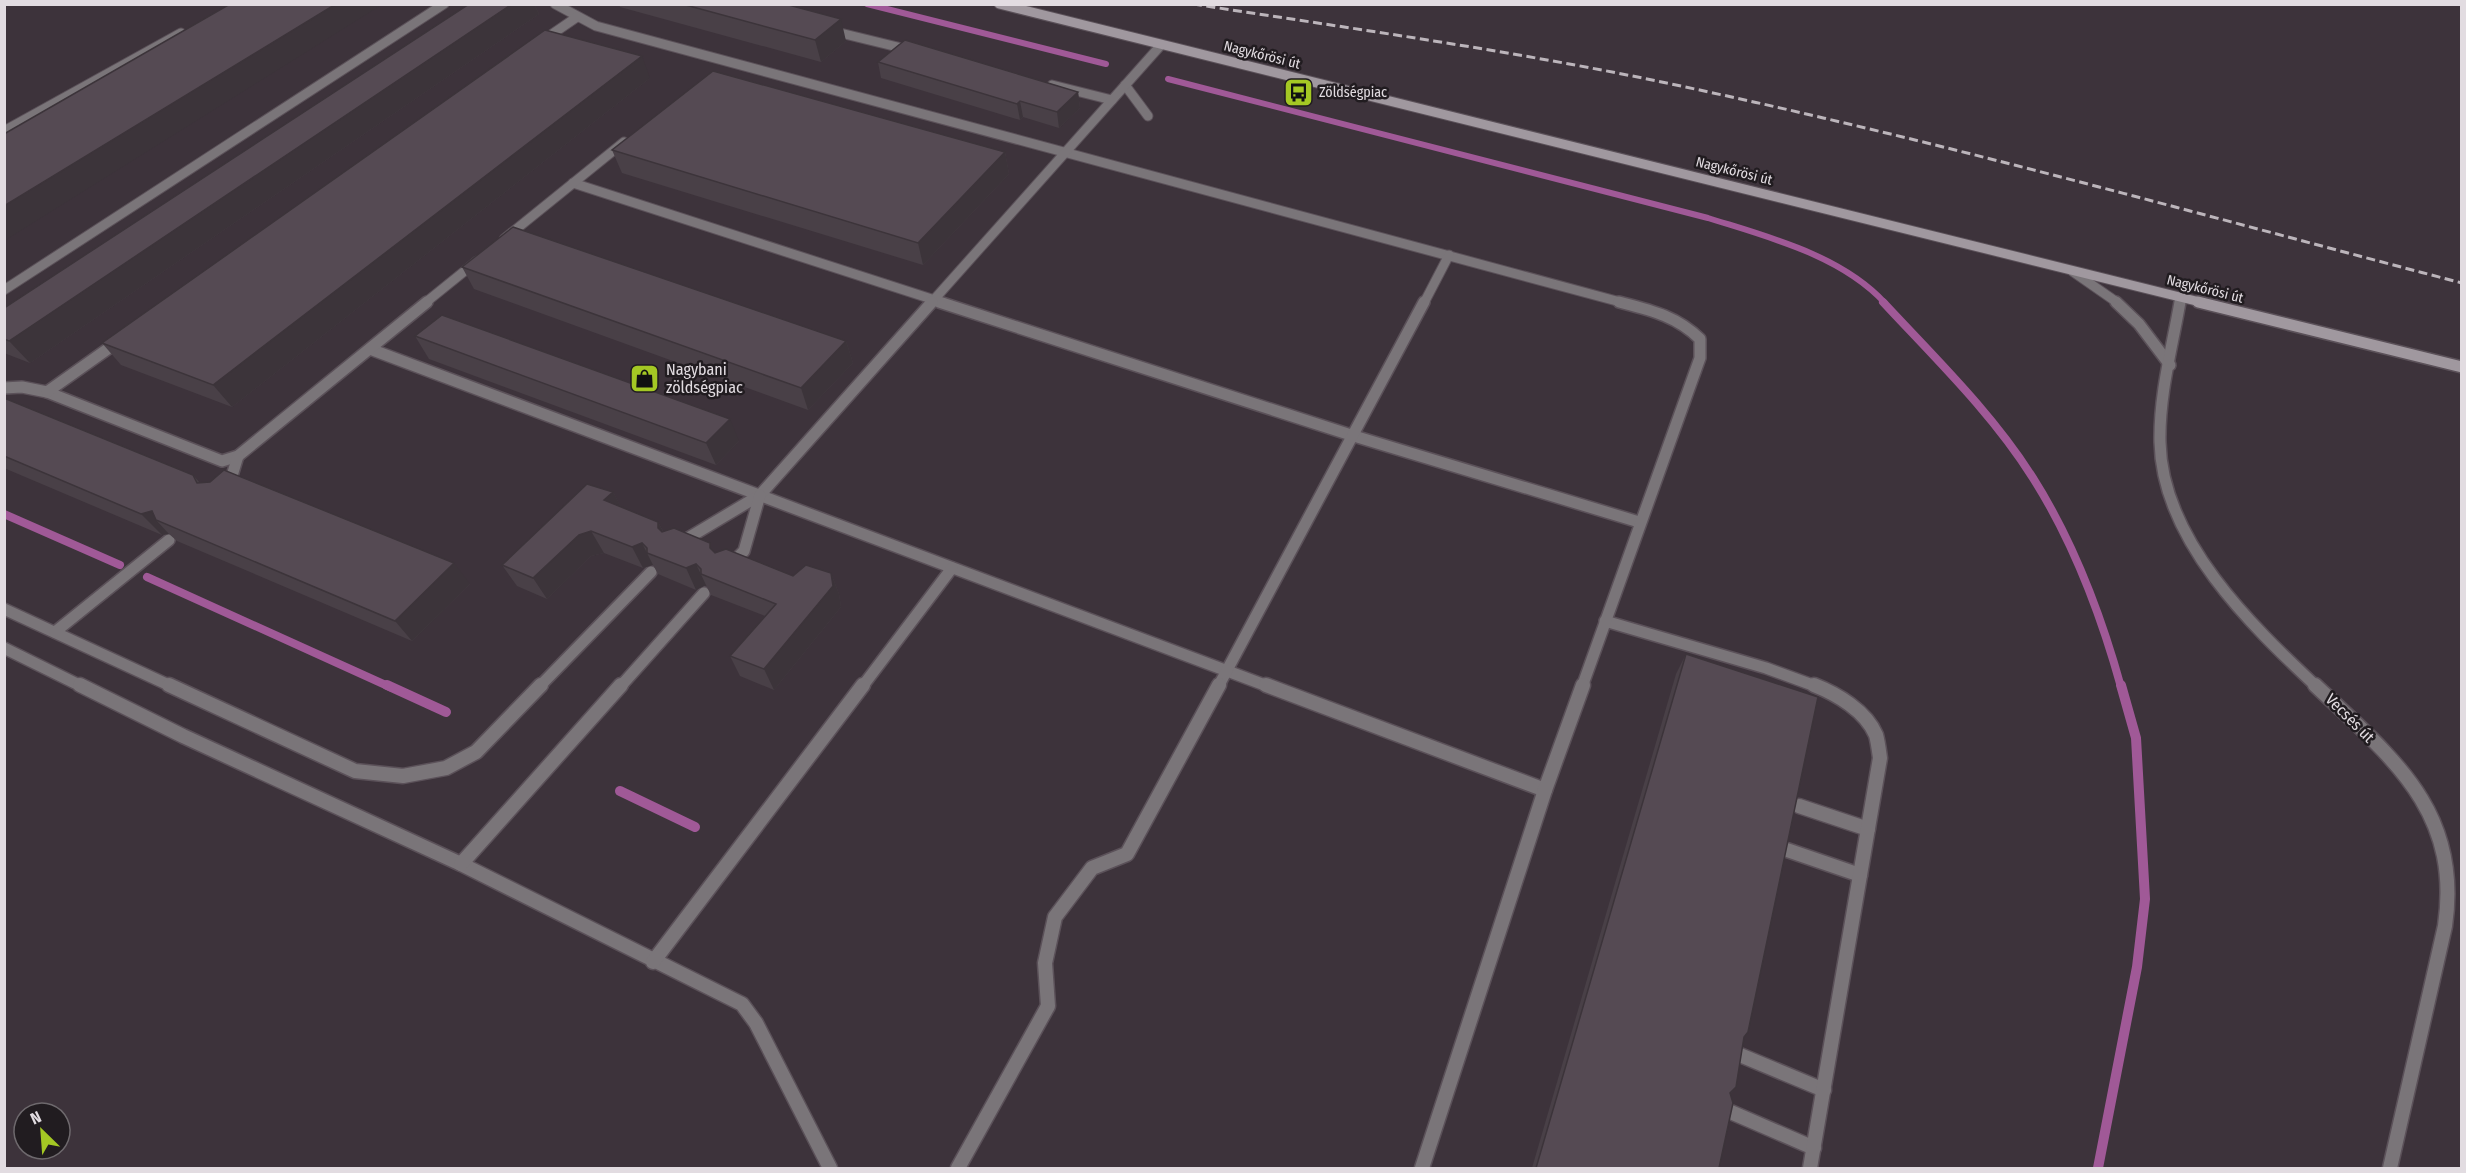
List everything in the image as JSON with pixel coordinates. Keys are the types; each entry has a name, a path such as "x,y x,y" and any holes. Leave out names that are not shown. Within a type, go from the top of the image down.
{"main road":[{"name":"Nagykőrösi út","path":"999,4 2462,367"}],"street":[{"path":"4,290 444,4"},
{"path":"561,6 596,27 721,64 1068,151 1668,315 1686,325 1700,339 1700,358 1545,790 1422,1168"},
{"path":"529,51 577,17"},
{"path":"820,27 923,53"},
{"path":"4,131 190,28"},
{"path":"676,546 684,538 760,495 1161,45"},
{"path":"1038,82 1112,100"},
{"path":"1125,85 1148,116"},
{"path":"499,243 636,132"},
{"path":"573,183 1354,436 1640,522"},
{"path":"4,388 22,387 47,392 222,460 238,456 490,250"},
{"path":"958,1168 1048,1006 1045,963 1055,917 1092,868 1127,854 1354,436 1449,255"},
{"path":"2072,271 2118,303 2139,324 2170,365"},
{"name":"Vecsés út","path":"2181,298 2162,418 2160,457 2171,499 2187,537 2212,576 2238,607 2395,762 2436,823 2446,857 2449,903 2390,1168"},
{"path":"47,392 124,338"},
{"path":"370,349 1545,790"},
{"path":"220,498 227,492 238,456"},
{"path":"728,567 744,551 760,495"},
{"path":"55,632 170,540"},
{"path":"654,962 952,568"},
{"path":"4,609 355,771 400,778 440,771 459,764 476,752 651,572"},
{"path":"461,864 704,593"},
{"path":"1605,621 1814,684 1846,703 1874,729 1880,748 1810,1168"},
{"path":"4,648 183,736 461,864 742,1004 756,1023 830,1168"},
{"path":"1799,806 1868,829"},
{"path":"1787,850 1860,875"},
{"path":"1740,1055 1824,1090"},
{"path":"1726,1110 1814,1148"}],"building":[{"path":"230,4 336,4 4,206 4,134"},
{"path":"469,4 512,4 9,341 4,339 4,308"},
{"path":"682,4 785,4 841,19 815,40"},
{"path":"545,30 642,56 213,385 102,343"},
{"path":"905,40 1078,92 1057,112 1020,101 1017,104 878,62"},
{"path":"713,71 1005,152 918,243 612,150"},
{"path":"513,227 846,341 801,388 462,267"},
{"path":"442,315 730,419 706,443 415,336"},
{"path":"4,398 193,475 197,483 210,482 224,470 454,563 395,621 156,520 152,511 141,514 4,456"},
{"path":"587,484 613,492 604,500 658,522 658,528 662,532 674,528 710,543 710,548 715,553 726,549 793,576 806,565 831,573 833,586 764,669 730,656 776,604 701,574 701,569 696,564 686,568 647,553 647,548 642,543 632,547 591,531 579,535 533,578 502,565"},
{"path":"1686,654 1818,697 1748,1032 1744,1037 1736,1087 1730,1093 1733,1103 1719,1168 1536,1168"}],"waterway":[{"path":"867,4 1106,64"},
{"path":"1168,79 1708,218 1779,241 1825,260 1867,286 1885,303"},
{"path":"1883,302 1943,365 2000,431 2033,478 2061,527 2084,579 2121,687"},
{"path":"4,514 120,565"},
{"path":"147,577 390,687"},
{"path":"387,685 446,712"},
{"path":"2098,1168 2137,967 2145,899 2136,738 2121,685"},
{"path":"620,791 695,827"}],"railway":[{"path":"1193,4 1435,41 1676,85 1874,130 2462,283"}],"place":[{"name":"Zöldségpiac","path":"1298,92"},
{"name":"Nagybani zöldségpiac","path":"645,378"}]}
